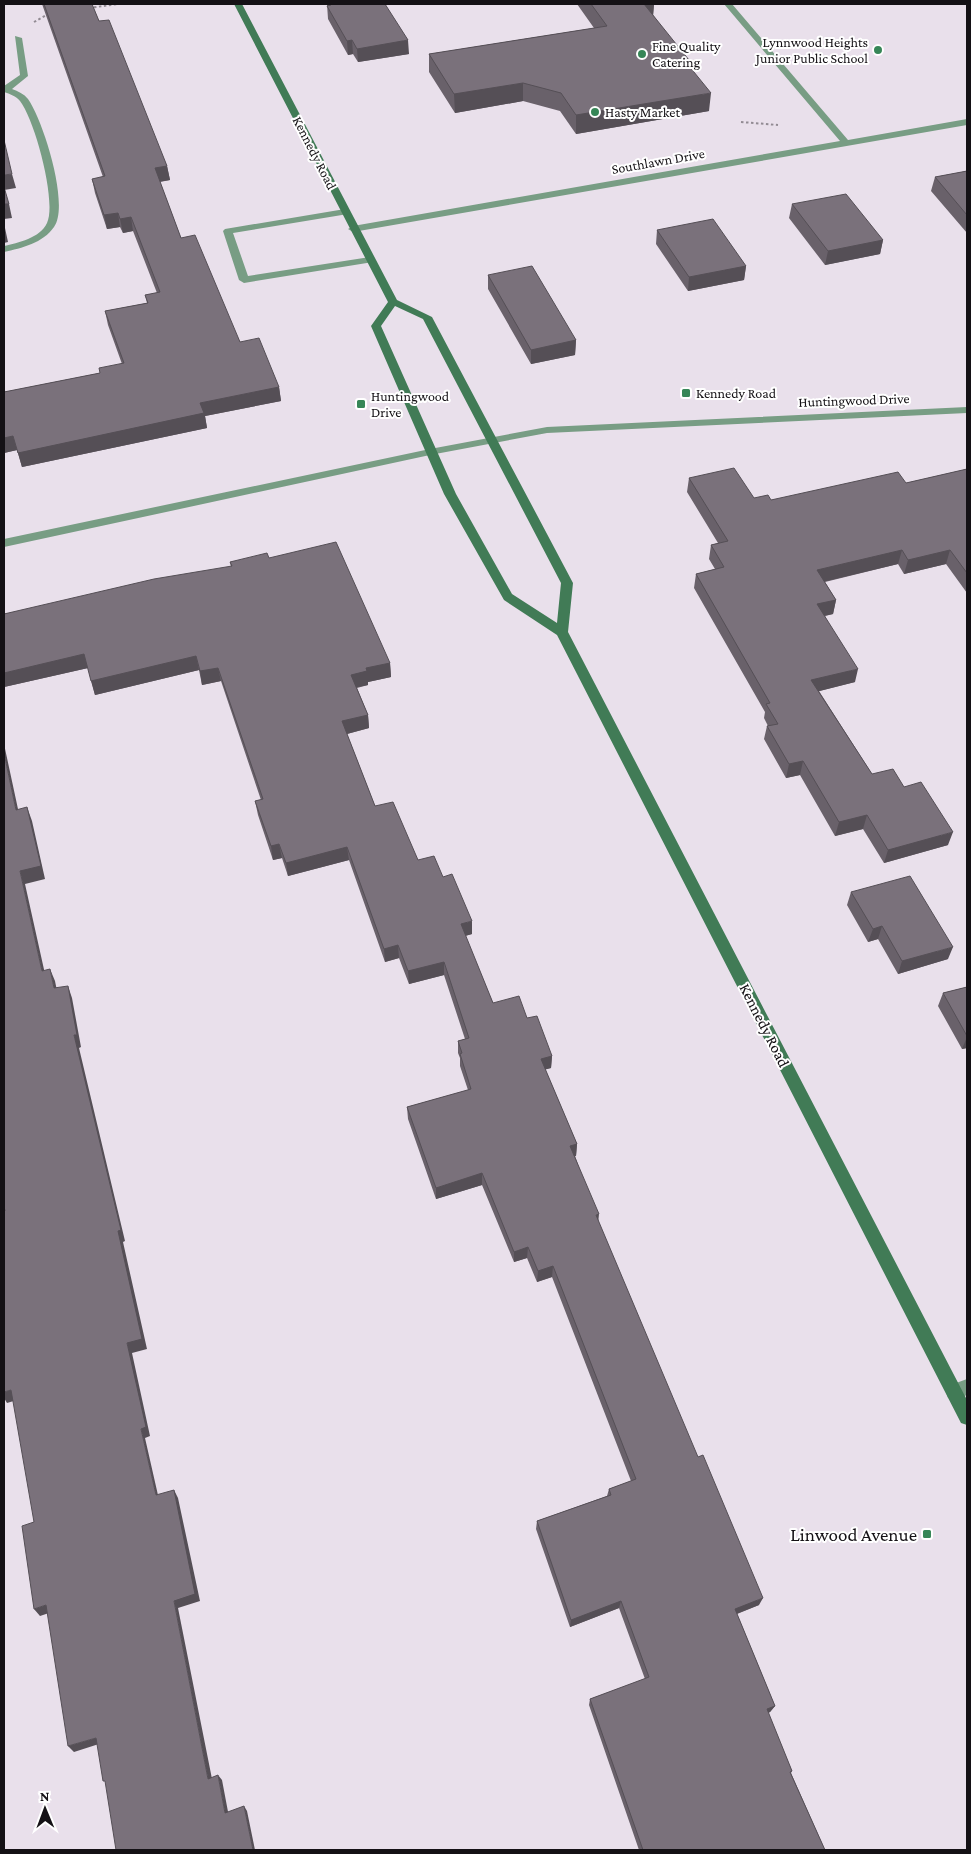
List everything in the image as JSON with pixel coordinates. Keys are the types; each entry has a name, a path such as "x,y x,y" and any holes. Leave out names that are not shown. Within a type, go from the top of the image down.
{"main road":[{"name":"Kennedy Road","path":"238,4 392,302 376,326 450,494 508,597 562,632 961,1390 967,1417"},
{"path":"392,302 426,317 567,583 562,632"}],"street":[{"path":"728,4 846,143"},
{"path":"5,89 24,76 18,38"},
{"path":"4,249 15,247 37,238 52,224 56,213 48,161 39,130 24,100 17,94 5,89"},
{"name":"Southlawn Drive","path":"353,229 967,122"},
{"path":"345,212 228,231 244,280 370,260"},
{"name":"Huntingwood Drive","path":"4,543 430,452 547,430 967,410"}],"path":[{"path":"81,8 118,4"},
{"path":"18,38 24,28 45,15 54,13"}],"building":[{"path":"44,4 92,4 99,21 109,20 167,166 155,168 181,238 195,235 240,342 259,338 279,387 200,403 204,413 18,453 13,436 4,438 4,392 100,373 99,368 124,363 105,311 148,303 145,295 160,292 131,217 120,219 118,213 104,215 92,179 105,176"},
{"path":"330,4 385,4 408,40 357,49 352,40 347,41 327,6"},
{"path":"591,4 644,4 689,60 685,61 711,93 576,115 561,93 523,83 454,94 429,54 607,26"},
{"path":"4,140 12,174 4,175"},
{"path":"967,171 967,215 935,177"},
{"path":"4,187 9,204 4,204"},
{"path":"846,194 883,240 828,251 792,204"},
{"path":"713,219 746,266 689,277 657,230"},
{"path":"532,266 576,340 531,350 488,275"},
{"path":"734,468 754,498 768,495 771,500 898,472 906,483 967,469 967,573 950,550 908,560 902,550 817,570 836,600 817,604 858,669 811,680 872,774 893,769 904,787 921,782 953,832 888,850 867,815 839,822 803,761 789,764 767,726 778,724 766,704 770,703 696,574 724,567 711,545 728,541 689,478"},
{"path":"336,542 390,663 366,668 367,671 351,675 368,715 342,721 375,806 393,802 418,860 434,856 443,877 452,874 472,921 461,924 493,1003 519,996 527,1018 537,1016 552,1056 541,1059 577,1144 570,1146 599,1214 596,1215 698,1457 703,1455 763,1598 735,1609 775,1706 767,1709 792,1771 790,1772 825,1850 643,1850 590,1699 649,1677 621,1601 571,1620 537,1521 611,1495 609,1489 636,1479 553,1266 538,1271 528,1247 514,1252 482,1173 436,1188 407,1107 471,1089 458,1041 469,1038 444,962 408,971 398,945 384,949 347,847 286,863 279,844 271,846 255,801 263,799 218,668 200,671 196,656 91,681 84,654 4,673 4,614 154,579 232,566 230,562 267,553 269,558"},
{"path":"4,753 16,810 27,807 41,866 20,871 42,971 50,969 54,988 68,986 77,1035 74,1035 121,1230 118,1231 142,1339 127,1343 146,1427 141,1429 156,1495 174,1490 195,1594 174,1601 208,1779 218,1775 225,1813 244,1806 253,1850 116,1850 96,1738 68,1746 46,1605 34,1609 22,1526 34,1522 11,1390 4,1392"},
{"path":"910,876 953,947 902,961 882,926 873,929 851,892"},
{"path":"967,987 967,1036 943,993"}],"place":[{"name":"Lynnwood Heights Junior Public School","path":"878,50"},
{"name":"Fine Quality Catering","path":"642,54"},
{"name":"Hasty Market","path":"595,112"},
{"name":"Kennedy Road","path":"686,393"},
{"name":"Huntingwood Drive","path":"361,404"},
{"name":"Linwood Avenue","path":"927,1534"}]}
